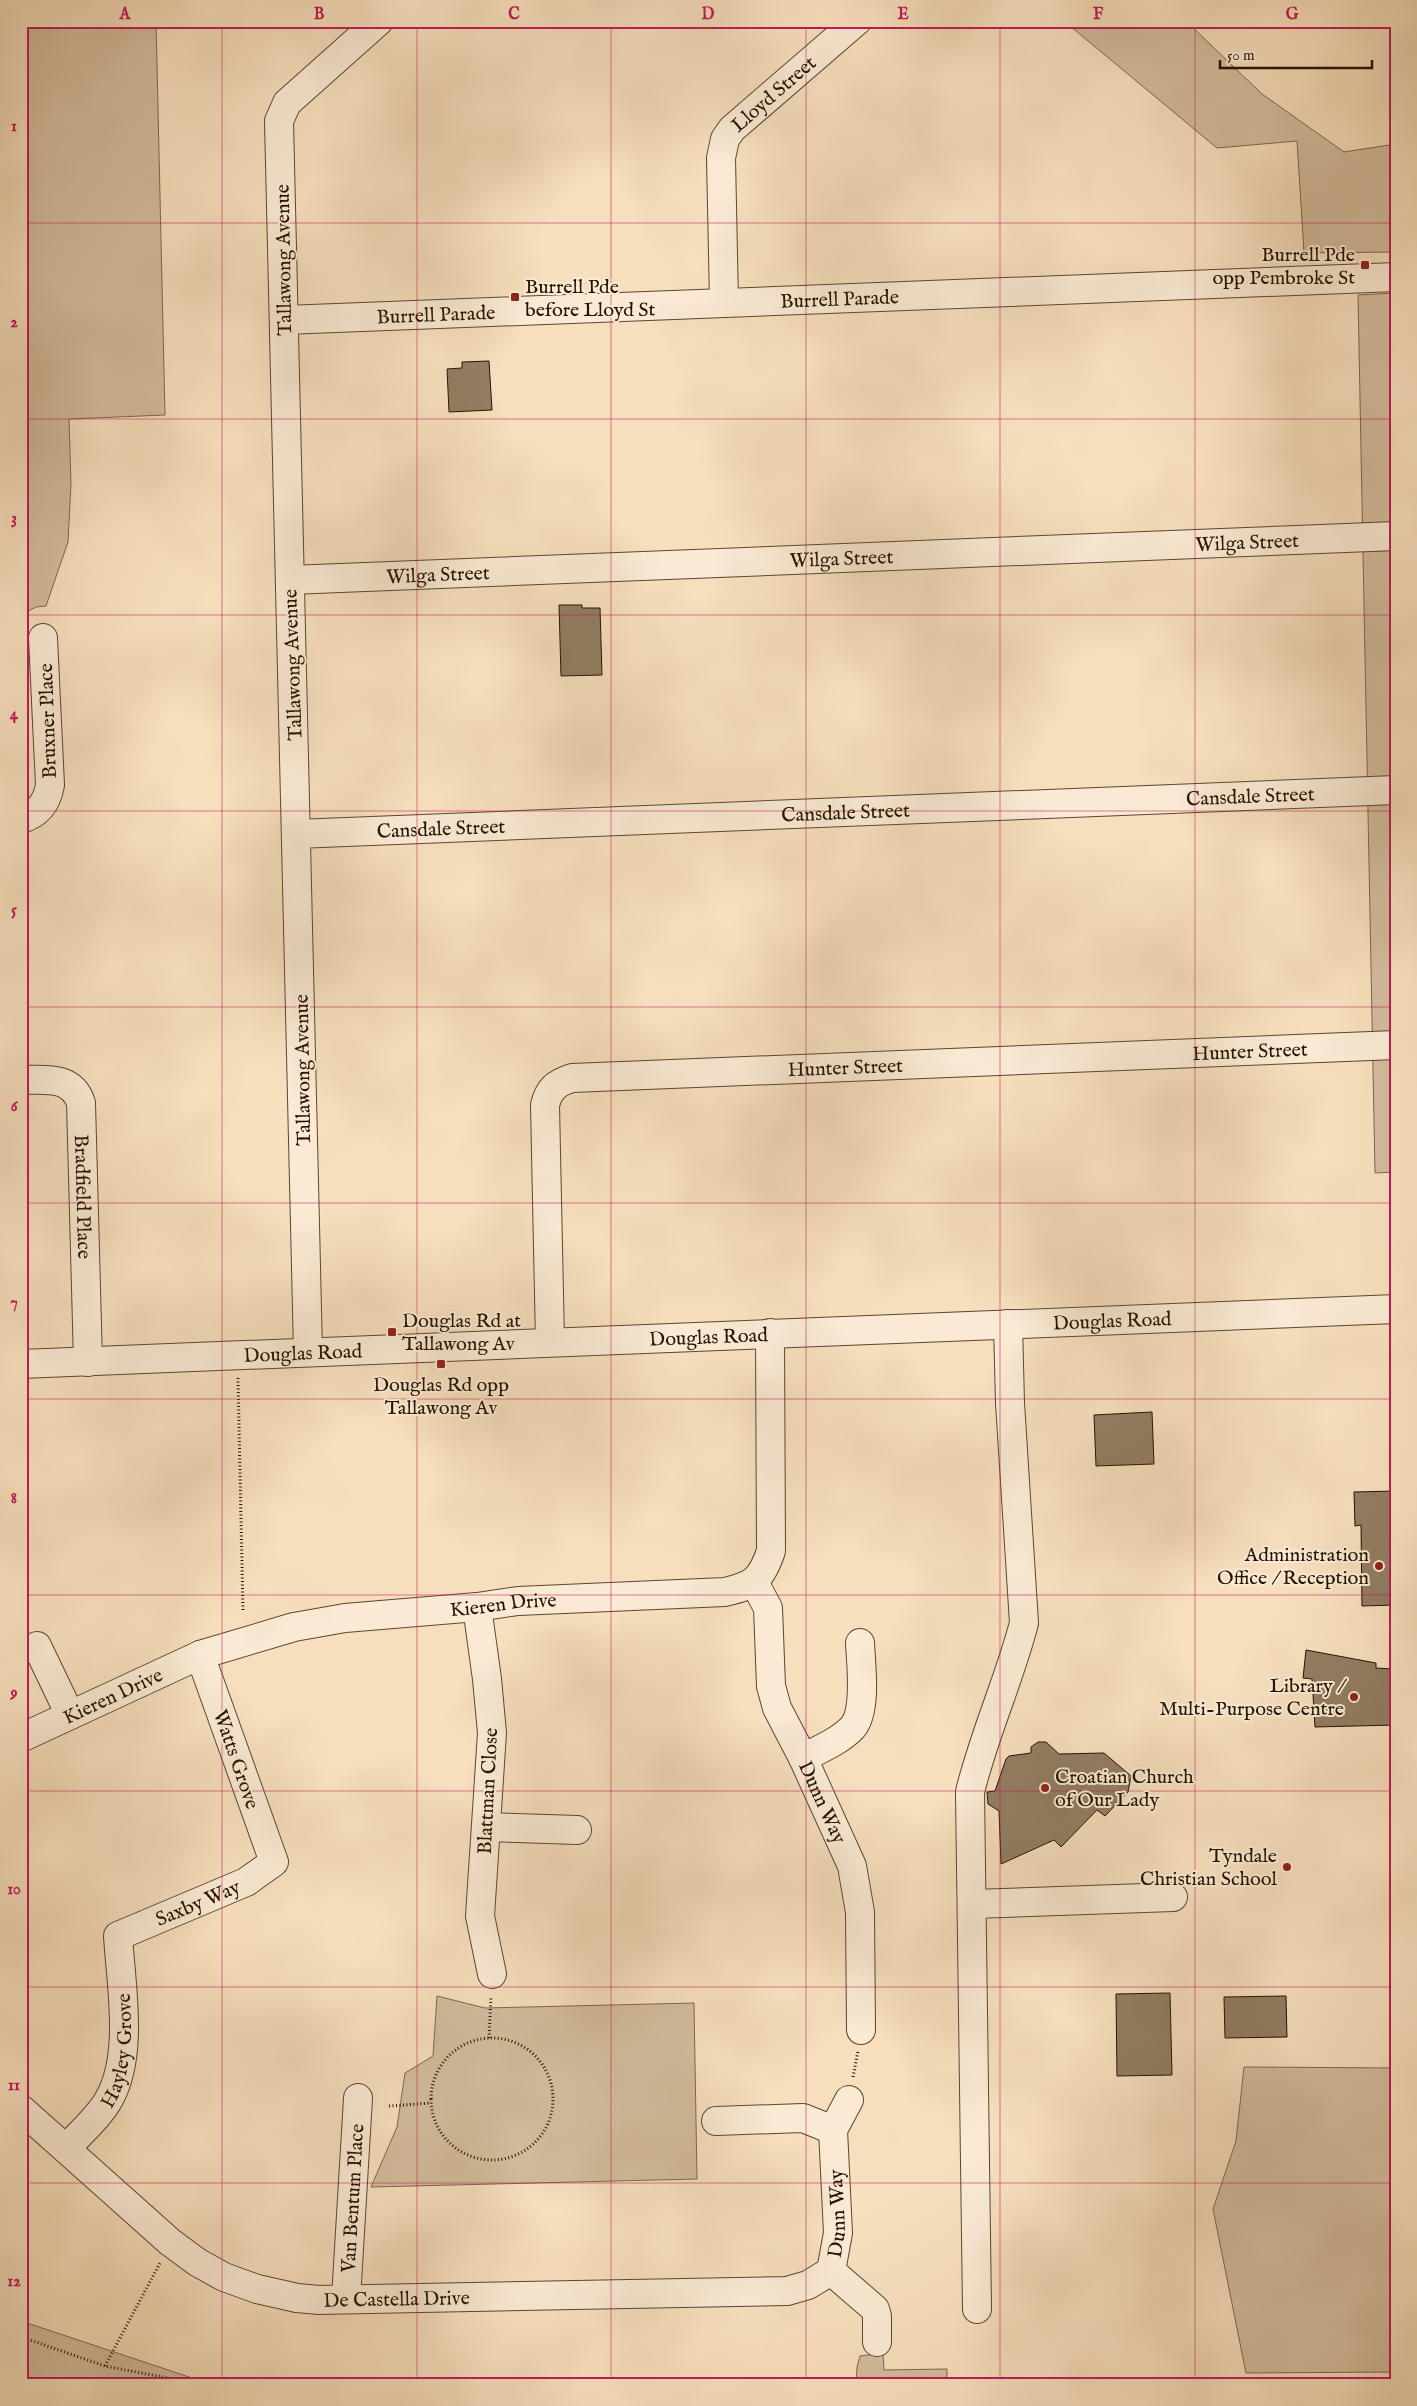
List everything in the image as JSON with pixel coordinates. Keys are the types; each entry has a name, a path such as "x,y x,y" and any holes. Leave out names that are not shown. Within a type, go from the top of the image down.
{"street":[{"name":"Tallawong Avenue","path":"308,1352 285,320 279,133 282,111 287,103 379,21"},
{"name":"Lloyd Street","path":"724,302 721,158 725,139 732,129 857,21"},
{"name":"Burrell Parade","path":"285,320 1396,277"},
{"name":"Wilga Street","path":"290,580 1396,536"},
{"name":"Bruxner Place","path":"21,819 28,817 43,805 50,784 44,638"},
{"name":"Cansdale Street","path":"296,834 1396,790"},
{"name":"Hunter Street","path":"550,1342 545,1105 553,1087 562,1081 572,1078 1396,1044"},
{"name":"Bradfield Place","path":"21,1080 63,1082 76,1092 80,1103 88,1362"},
{"name":"Douglas Road","path":"21,1364 1396,1309"},
{"path":"977,2309 970,1792 980,1750 1015,1658 1024,1623 1010,1403 1008,1324"},
{"path":"754,1582 764,1571 771,1552 770,1333"},
{"name":"Kieren Drive","path":"21,1738 200,1655 245,1640 294,1627 345,1618 476,1607 518,1601 725,1592 754,1582"},
{"name":"Dunn Way","path":"754,1582 768,1608 771,1686 777,1708 803,1758 852,1866 860,1912 861,2030"},
{"name":"Blattman Close","path":"476,1607 487,1679 492,1733 480,1916 492,1974"},
{"path":"803,1758 839,1739 854,1726 860,1712 861,1701 860,1643"},
{"path":"37,1646 70,1714"},
{"name":"Watts Grove","path":"200,1655 274,1862"},
{"path":"486,1826 577,1830"},
{"name":"Saxby Way","path":"118,1936 246,1882 274,1862"},
{"path":"972,1904 1174,1897"},
{"name":"Hayley Grove","path":"66,2149 109,2100 118,2077 124,2037 118,1936"},
{"name":"Van Bentum Place","path":"346,2299 358,2098"},
{"path":"716,2121 803,2118 833,2130 849,2100"},
{"name":"De Castella Drive","path":"21,2109 170,2242 210,2270 258,2289 297,2298 346,2299 786,2291 808,2285 831,2271"},
{"name":"Dunn Way","path":"831,2271 838,2234 833,2130"},
{"path":"831,2271 875,2309 877,2316 877,2342"}],"path":[{"path":"238,1378 244,1612"},
{"path":"489,2038 492,1974"},
{"path":"849,2100 861,2030"},
{"path":"489,2038 503,2038 517,2043 539,2059 547,2071 553,2099 550,2118 542,2135 528,2148 511,2157 492,2160 473,2158 456,2149 442,2136 433,2119 430,2103 432,2082 441,2064 462,2046 475,2040 489,2038"},
{"path":"389,2106 430,2103"},
{"path":"105,2366 170,2242"},
{"path":"21,2336 105,2366 204,2385"}],"shaded area":[{"path":"21,21 156,21 165,415 69,419 71,484 68,542 46,606 36,607 21,615"},
{"path":"1064,21 1186,21 1262,94 1344,152 1396,144 1396,252 1304,253 1297,141 1217,148"},
{"path":"1396,293 1396,1172 1375,1173 1358,295"},
{"path":"437,1996 485,2008 694,2003 697,2179 371,2187 397,2127 405,2073 433,2056"},
{"path":"1244,2067 1396,2068 1396,2372 1246,2373 1213,2209 1236,2141"},
{"path":"21,2321 213,2385 21,2385"},
{"path":"883,2353 884,2370 947,2369 947,2385 856,2385 860,2356"}],"building":[{"path":"489,361 492,410 449,412 447,369 462,368 462,362"},
{"path":"559,605 582,605 582,608 600,608 602,675 561,676"},
{"path":"1152,1412 1154,1464 1096,1466 1094,1415"},
{"name":"Administration Office / Reception","path":"1396,1491 1396,1605 1362,1606 1361,1525 1355,1526 1354,1492"},
{"name":"Library / Multi-Purpose Centre","path":"1306,1650 1376,1663 1376,1668 1393,1669 1396,1725 1315,1727 1312,1679 1303,1678"},
{"path":"1038,1742 1046,1742 1059,1754 1104,1753 1131,1776 1128,1792 1105,1816 1097,1810 1061,1847 1054,1840 1001,1864 999,1811 988,1804 987,1792 995,1791 1006,1759 1009,1756 1031,1753 1031,1747"},
{"path":"1170,1993 1172,2075 1117,2076 1116,1994"},
{"path":"1286,1996 1287,2037 1225,2038 1224,1997"}],"place":[{"name":"Burrell Pde opp Pembroke St","path":"1365,265"},
{"name":"Burrell Pde before Lloyd St","path":"515,297"},
{"name":"Douglas Rd at Tallawong Av","path":"392,1332"},
{"name":"Douglas Rd opp Tallawong Av","path":"441,1364"},
{"name":"Administration Office / Reception","path":"1379,1566"},
{"name":"Library / Multi-Purpose Centre","path":"1354,1697"},
{"name":"Croatian Church of Our Lady","path":"1045,1788"},
{"name":"Tyndale Christian School","path":"1287,1867"}]}
